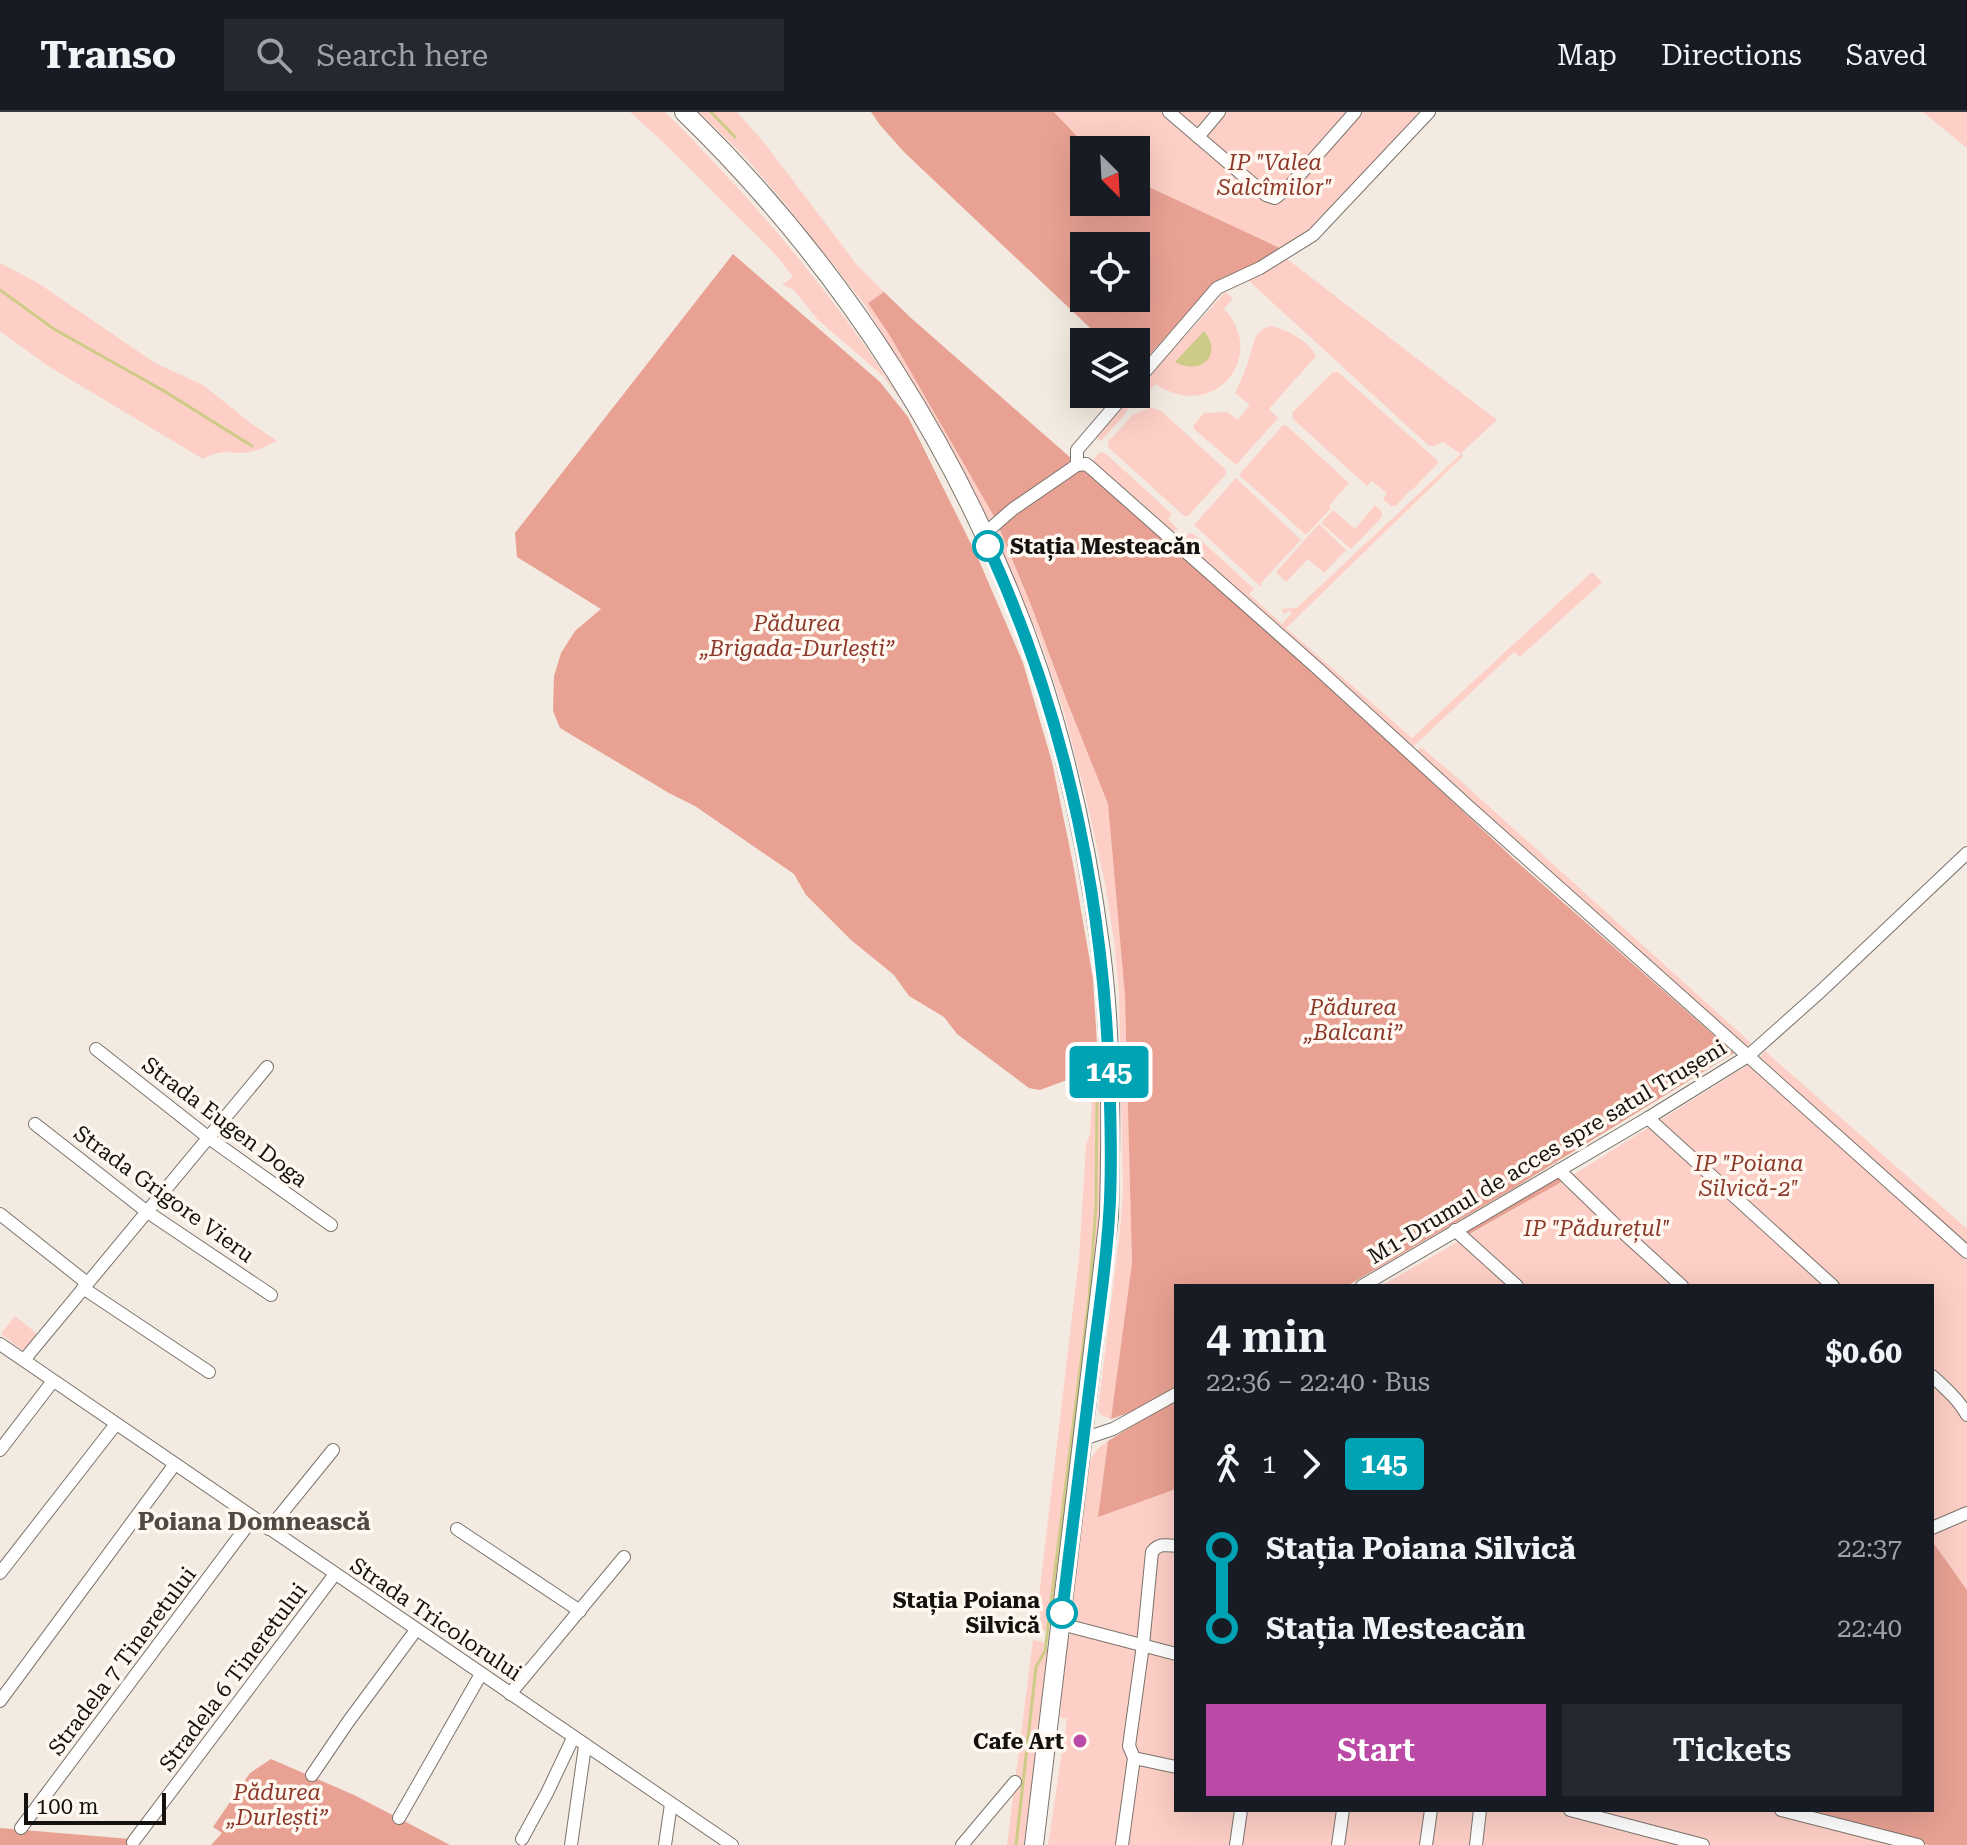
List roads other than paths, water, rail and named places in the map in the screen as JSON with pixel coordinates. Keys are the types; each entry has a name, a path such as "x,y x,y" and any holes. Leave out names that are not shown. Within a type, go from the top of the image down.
{"highway":[{"path":"684,112 776,210 830,277 910,397 945,456 1024,631 1064,758 1082,839 1107,1011 1109,1216 1034,1845"}],"street":[{"path":"1169,112 1266,195 1275,198 1288,188 1355,112"},
{"path":"1198,137 1219,112"},
{"path":"1150,366 1217,288 1260,268 1313,235 1429,112"},
{"path":"1077,465 1077,450 1113,408"},
{"path":"983,535 1013,509 1077,465 1086,464 1748,1056 1967,853"},
{"name":"Strada Eugen Doga","path":"96,1049 209,1138 331,1225"},
{"name":"M1-Drumul de acces spre satul Trușeni","path":"1365,1284 1748,1056 1967,1252"},
{"path":"24,1360 267,1067"},
{"path":"1648,1118 1831,1284"},
{"name":"Strada Grigore Vieru","path":"35,1124 146,1211 271,1295"},
{"path":"1559,1170 1680,1284"},
{"path":"0,1214 85,1286 209,1372"},
{"path":"1455,1230 1515,1284"},
{"name":"Strada Tricolorului","path":"0,1344 732,1845"},
{"path":"1934,1378 1967,1415"},
{"path":"0,1450 53,1381"},
{"path":"1083,1439 1113,1429 1174,1395"},
{"path":"0,1573 116,1424"},
{"path":"269,1529 333,1450"},
{"path":"0,1701 175,1464"},
{"path":"1934,1527 1967,1513"},
{"name":"Stradela 7 Tineretului","path":"21,1828 253,1518"},
{"path":"457,1529 580,1611"},
{"path":"1122,1845 1134,1758 1129,1746 1152,1552 1163,1544 1174,1546"},
{"path":"510,1694 624,1557"},
{"name":"Stradela 6 Tineretului","path":"133,1842 335,1574"},
{"path":"1061,1624 1174,1653"},
{"path":"312,1775 416,1630"},
{"path":"399,1818 481,1674"},
{"path":"522,1839 573,1738"},
{"path":"571,1845 585,1746"},
{"path":"1134,1758 1174,1767"},
{"path":"962,1845 1015,1782"},
{"path":"665,1845 671,1804"},
{"path":"1236,1845 1241,1812"},
{"path":"1338,1845 1343,1812"},
{"path":"1426,1845 1431,1812"},
{"path":"1476,1845 1480,1812"},
{"path":"1578,1812 1703,1845"},
{"path":"1789,1812 1918,1845"}],"waterway":[{"path":"711,112 735,137"},
{"path":"0,290 54,329 164,391 252,446"},
{"path":"1096,1069 1096,1074"},
{"path":"1016,1845 1036,1667 1045,1651 1089,1298 1096,1207 1097,1089"}],"place":[{"name":"Stația Mesteacăn","path":"988,546"},
{"name":"Stația Poiana Silvică","path":"1062,1613"},
{"name":"Cafe Art","path":"1080,1741"}],"district":[{"name":"Poiana Domnească","path":"254,1522"}],"park label":[{"name":"IP \"Valea Salcîmilor\"","path":"1275,174"},
{"name":"Pădurea „Brigada-Durlești”","path":"797,636"},
{"name":"Pădurea „Balcani”","path":"1353,1020"},
{"name":"IP \"Poiana Silvică-2\"","path":"1749,1176"},
{"name":"IP \"Pădurețul\"","path":"1597,1228"},
{"name":"Pădurea „Durlești”","path":"277,1804"}]}
